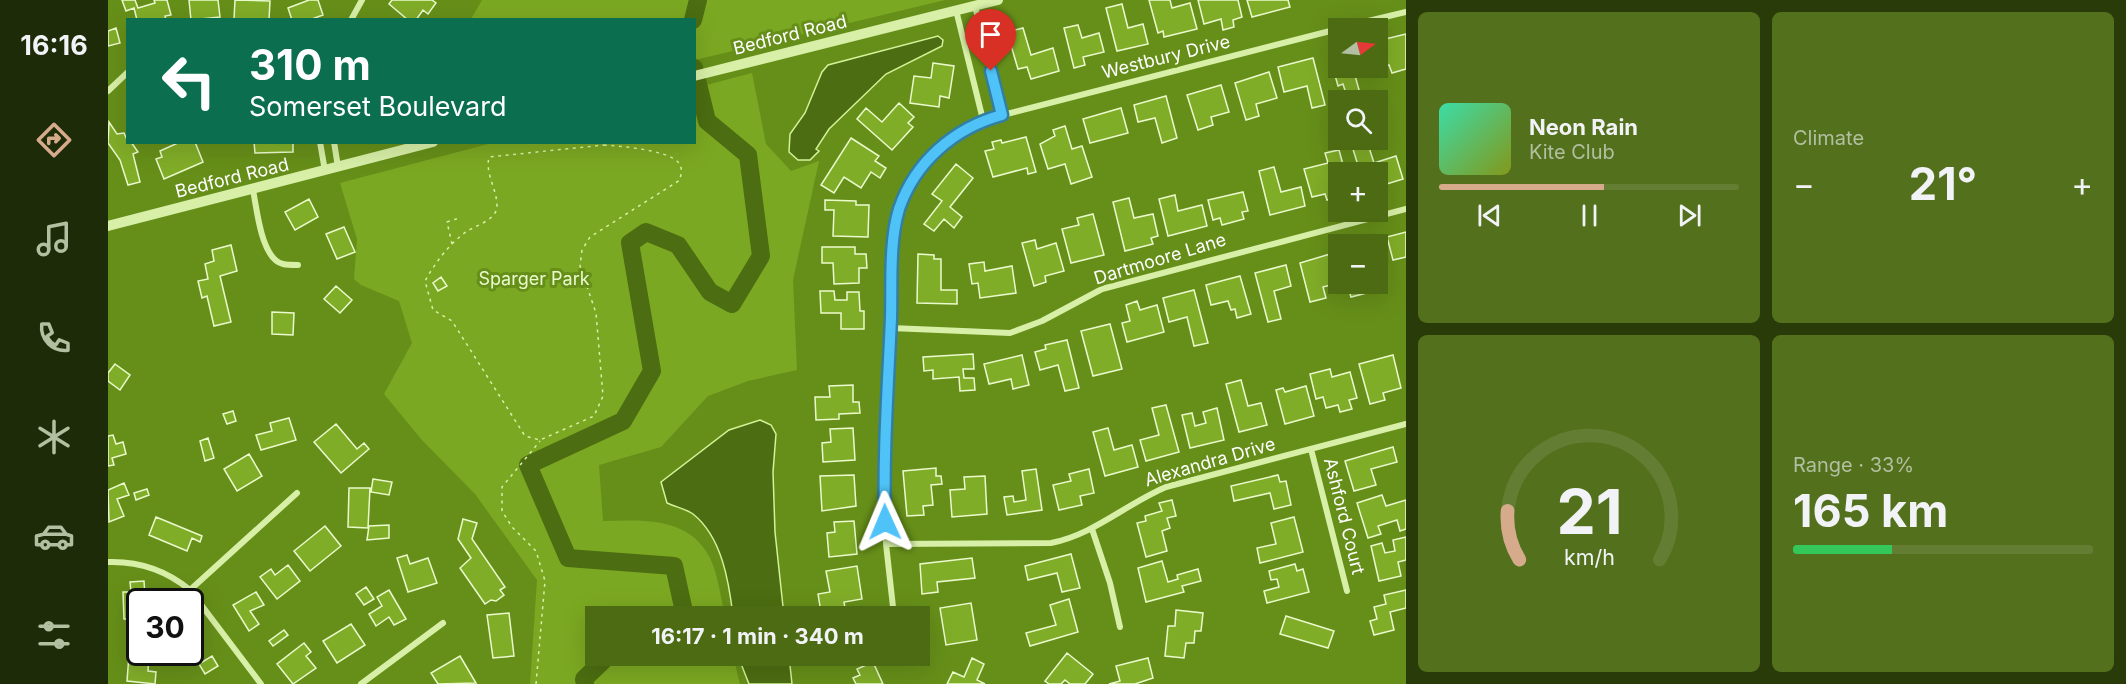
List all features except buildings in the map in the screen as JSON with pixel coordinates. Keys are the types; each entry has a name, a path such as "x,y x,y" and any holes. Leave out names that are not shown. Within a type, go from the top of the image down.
{"street":[{"path":"352,18 362,0"},
{"name":"Bedford Road","path":"696,76 998,0"},
{"path":"975,6 1002,115"},
{"path":"956,10 983,120"},
{"name":"Westbury Drive","path":"1382,18 1406,12"},
{"name":"Westbury Drive","path":"893,606 884,501 896,225 905,196 932,155 952,136 983,120 1328,32"},
{"path":"108,91 126,74"},
{"path":"320,144 325,171"},
{"path":"334,144 338,168"},
{"name":"Bedford Road","path":"108,226 426,144"},
{"path":"253,190 263,239 270,256 282,264 298,265"},
{"name":"Dartmoore Lane","path":"891,328 1010,333 1042,321 1102,289 1406,209"},
{"name":"Alexandra Drive","path":"886,544 1051,543 1066,540 1092,529 1138,499 1166,487 1406,424"},
{"name":"Ashford Court","path":"1311,449 1347,591"},
{"path":"192,588 297,493"},
{"path":"1092,529 1110,583 1120,627"},
{"path":"108,562 144,565 178,580 188,588"},
{"path":"204,609 261,684"},
{"path":"361,684 443,623"}],"path":[{"path":"536,684 545,581 536,551 512,527 502,511 502,487 540,440 594,416 603,396 596,313 580,266 582,250 590,237 680,180 682,170 679,162 670,157 627,146 604,145 530,154 489,156 487,164 497,207 494,216 467,231 433,266 425,281 433,310 452,321 525,436 540,440"},
{"path":"453,245 447,222 459,218"}],"green space":[{"path":"482,0 945,0 696,60 696,18 472,18"},
{"name":"Sparger Park","path":"752,73 766,144 791,171 819,161 793,280 797,370 748,381 708,396 661,447 599,465 603,521 633,520 663,523 690,534 701,544 713,564 723,606 585,606 585,666 736,666 740,684 530,684 537,580 475,494 421,439 384,394 412,343 399,301 361,285 354,279 357,239 340,183 488,144 696,144 696,88"}],"shaded area":[{"path":"938,36 943,40 942,46 886,74 829,129 816,149 819,151 810,160 798,160 789,152 790,134 805,113 822,72 828,65"},
{"path":"760,420 771,425 776,434 773,472 775,532 783,606 732,606 722,561 711,535 693,514 667,503 661,482 729,430"},
{"path":"742,666 790,666 792,684 749,684"}],"waterway":[{"path":"694,18 698,0"},
{"path":"683,606 674,566 568,558 528,465 623,421 652,371 630,243 646,232 678,245 710,292 732,304 761,256 748,155 707,121 696,76"},
{"path":"585,684 584,679 598,666"}],"route":[{"path":"885,522 893,270 899,211 905,196 932,155 952,136 983,120 1002,115 991,71"}]}
